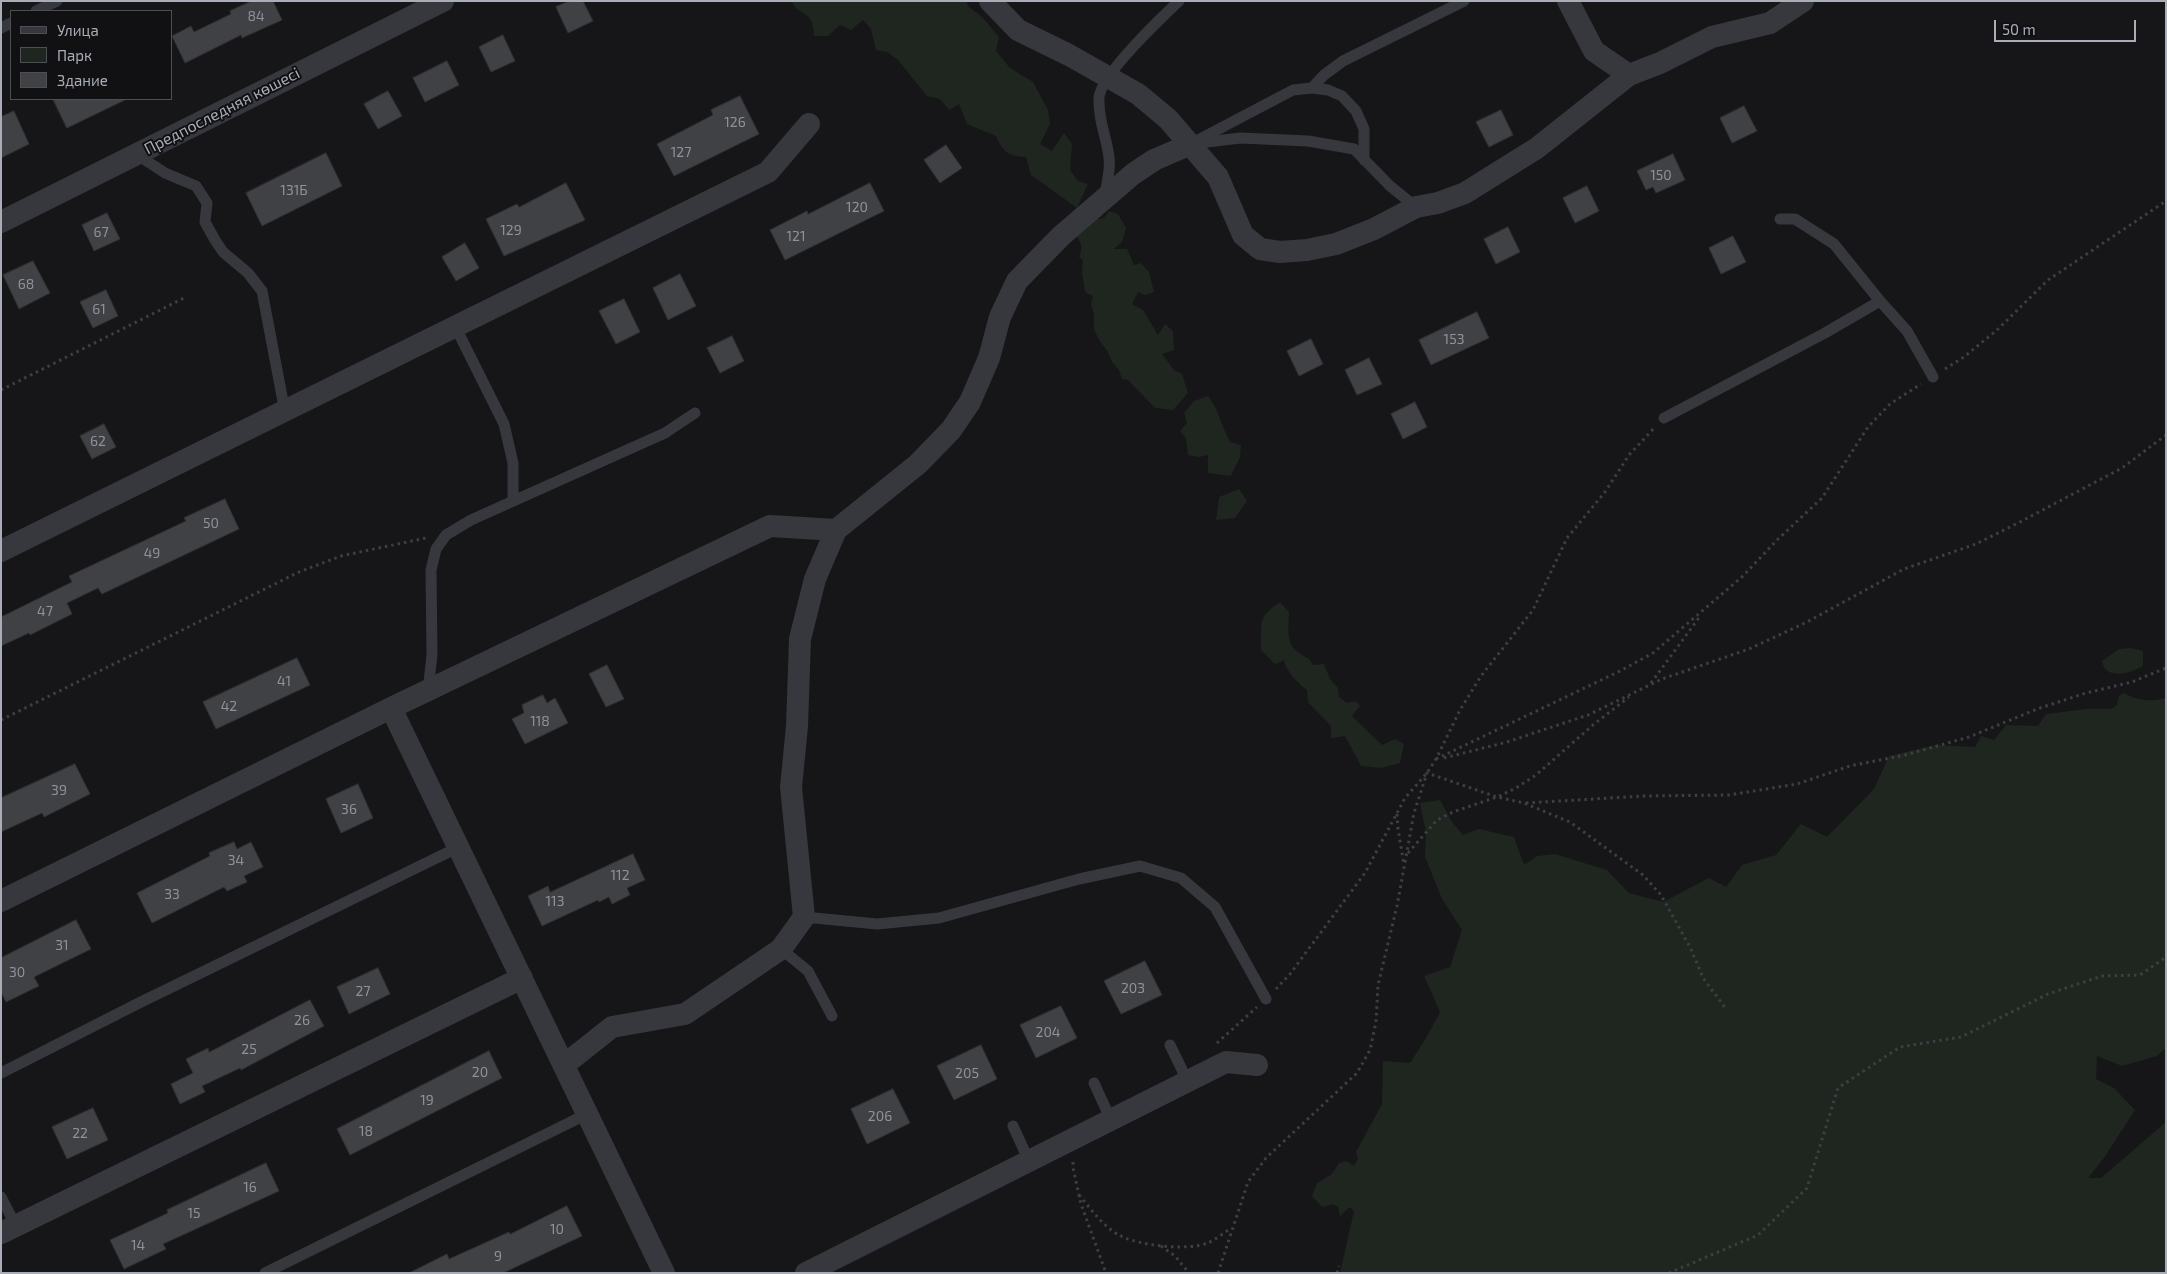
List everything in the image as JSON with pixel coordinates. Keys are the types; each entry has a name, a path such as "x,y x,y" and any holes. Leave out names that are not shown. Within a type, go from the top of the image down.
{"street":[{"name":"Предпоследняя көшесі","path":"1,222 443,1"},
{"path":"990,1 1018,30 1069,55 1138,94 1168,119 1218,177 1243,235 1260,249 1280,252 1307,250 1336,244 1374,230 1416,207 1438,203 1465,193 1537,148 1629,75 1660,63 1712,37 1770,23 1803,1"},
{"path":"1568,1 1594,52 1629,75"},
{"path":"1,552 768,172 809,124"},
{"path":"564,1065 612,1027 685,1014 781,949 804,917 791,787 797,726 800,639 815,579 836,530 918,464 951,430 970,402 978,385 989,358 1000,317 1017,281 1061,236 1133,174 1154,160 1191,144"},
{"path":"1,901 392,708 770,526 836,530"},
{"path":"392,708 664,1273"},
{"path":"9,1230 522,978"},
{"path":"806,1273 1226,1062 1258,1065"}],"lane":[{"path":"38,10 56,1"},
{"path":"1104,198 1110,159 1101,126 1099,96 1108,77 1151,27 1179,1"},
{"path":"1312,88 1324,75 1343,61 1464,1"},
{"path":"1191,144 1293,90 1312,88 1328,90 1342,96 1356,111 1364,129 1364,160"},
{"path":"1191,144 1240,138 1308,141 1354,149 1390,186 1416,207"},
{"path":"136,154 165,173 196,186 207,203 205,222 214,240 223,252 248,273 262,291 285,412"},
{"path":"1780,219 1795,219 1834,244 1907,331 1933,376"},
{"path":"1664,418 1825,333 1880,301"},
{"path":"456,328 504,424 513,463 514,501"},
{"path":"428,691 432,655 431,570 436,549 446,535 471,520 665,433 695,413"},
{"path":"1,1073 139,1003 459,847"},
{"path":"804,917 877,924 940,918 1079,879 1140,866 1181,878 1215,907 1266,999"},
{"path":"781,949 808,972 832,1016"},
{"path":"1170,1045 1188,1082"},
{"path":"1094,1083 1111,1120"},
{"path":"265,1273 587,1114"},
{"path":"1013,1126 1029,1161"},
{"path":"1,1197 9,1230"}],"path":[{"path":"1436,760 1618,672 1653,653 1743,576 1822,498 1868,427 1890,404 1964,356 1997,330 2048,280 2166,201"},
{"path":"1,390 184,298"},
{"path":"1211,1048 1266,999 1290,974 1364,873 1405,798 1436,760 1460,710 1481,676 1534,610 1567,538 1605,492 1629,455 1664,418"},
{"path":"1436,760 1507,742 1588,715 1650,685 1749,649 1807,622 1904,569 1976,544 2122,468 2166,435"},
{"path":"1,720 299,572 341,556 400,542 446,535"},
{"path":"1650,685 1704,611"},
{"path":"1524,803 1644,796 1729,795 1797,784 1850,766 1905,755 1970,737 2037,708 2086,693 2132,682 2166,668"},
{"path":"1408,853 1437,820 1453,812 1497,797 1536,775 1593,725 1635,692"},
{"path":"1427,773 1497,797 1524,803 1570,822 1643,875 1661,895 1690,948 1703,978 1726,1009"},
{"path":"1218,1273 1248,1182 1266,1158 1358,1073 1370,1050 1376,1022 1378,985 1405,868 1414,813 1427,773"},
{"path":"1397,814 1405,868"},
{"path":"1669,1273 1758,1235 1807,1188 1838,1088 1900,1047 1962,1036 2048,994 2102,976 2140,975 2166,957"},
{"path":"1078,1137 1072,1168 1079,1195 1106,1273"},
{"path":"1079,1195 1100,1220 1118,1235 1145,1244 1184,1246 1208,1243 1232,1228"},
{"path":"1159,1245 1175,1256 1189,1273"},
{"path":"1337,1273 1339,1266"}],"green space":[{"path":"791,1 966,1 969,7 982,17 999,37 996,51 1010,68 1033,82 1048,110 1050,124 1040,144 1052,151 1064,133 1072,144 1070,170 1078,181 1088,184 1077,208 1031,175 1026,157 1015,156 1007,152 996,136 967,124 959,104 949,110 940,99 927,96 898,60 887,52 876,50 871,29 863,20 851,30 840,25 828,36 814,36 809,17 798,10"},
{"path":"1109,211 1118,214 1126,228 1122,242 1114,249 1127,249 1134,265 1141,263 1149,272 1154,292 1145,295 1138,292 1132,304 1143,310 1158,335 1165,324 1173,331 1174,350 1162,354 1174,370 1182,374 1188,393 1173,410 1155,408 1128,380 1122,379 1119,370 1112,362 1094,329 1094,314 1091,304 1093,296 1085,292 1082,272 1083,260 1079,257 1081,246 1076,236 1091,220 1104,218"},
{"path":"1208,396 1230,442 1241,445 1240,457 1231,476 1208,473 1208,455 1199,457 1188,455 1186,438 1180,431 1187,423 1184,413 1194,401"},
{"path":"1239,489 1247,501 1235,518 1216,520 1219,497"},
{"path":"1280,602 1289,612 1289,634 1295,649 1309,659 1313,665 1324,664 1330,679 1338,688 1339,697 1347,703 1356,701 1360,706 1352,716 1382,745 1395,739 1404,744 1400,763 1382,768 1361,766 1345,736 1331,738 1331,726 1308,702 1307,690 1291,674 1284,662 1286,660 1275,664 1261,650 1262,622 1267,612"},
{"path":"2131,648 2143,651 2143,666 2119,674 2108,671 2104,667 2102,661 2119,649"},
{"path":"2124,693 2144,700 2166,698 2166,1048 2157,1056 2122,1066 2097,1056 2096,1079 2114,1088 2135,1110 2104,1158 2088,1178 2101,1178 2166,1122 2166,1273 1340,1273 1354,1211 1350,1207 1340,1216 1338,1207 1333,1204 1322,1207 1312,1196 1317,1183 1332,1174 1339,1163 1347,1161 1354,1166 1358,1159 1356,1152 1382,1104 1383,1061 1410,1063 1426,1038 1440,1012 1424,976 1450,967 1462,930 1442,899 1425,857 1426,833 1420,803 1440,800 1452,822 1463,835 1479,829 1514,837 1524,865 1537,856 1555,854 1607,870 1629,893 1663,902 1709,878 1726,887 1742,865 1776,855 1801,824 1827,837 1874,789 1889,756 1936,745 1975,747 1981,736 1994,740 2006,725 2038,726 2046,714 2087,709 2111,709 2117,705 2119,696"}],"building":[{"path":"252,1 273,1 282,20 242,38 241,35 185,63 172,36 191,26 194,32 231,14 230,11"},
{"path":"569,1 583,1 593,21 568,33 556,7"},
{"path":"503,35 515,61 491,72 479,47"},
{"path":"447,61 459,85 425,102 413,78"},
{"path":"388,91 402,116 378,129 364,104"},
{"path":"740,96 759,134 674,176 657,144 713,115 711,110"},
{"path":"53,100 125,100 67,128"},
{"path":"1744,106 1757,131 1732,143 1720,118"},
{"path":"1501,110 1513,135 1489,147 1476,122"},
{"path":"14,111 29,144 1,158 1,117"},
{"path":"946,145 962,168 940,183 924,160"},
{"path":"326,153 342,186 262,226 246,193"},
{"path":"1673,154 1685,180 1656,193 1653,187 1646,190 1637,171"},
{"path":"566,183 585,220 504,256 486,219 517,204 519,207"},
{"path":"870,183 884,211 785,260 770,230 807,211 808,214"},
{"path":"1587,186 1599,211 1575,223 1563,198"},
{"path":"107,213 120,239 94,251 82,225"},
{"path":"1508,227 1520,252 1496,264 1484,239"},
{"path":"1733,236 1746,262 1721,274 1709,248"},
{"path":"465,243 479,268 456,281 442,257"},
{"path":"33,261 50,293 19,309 3,275"},
{"path":"680,274 696,306 668,320 653,288"},
{"path":"106,290 118,316 93,328 80,302"},
{"path":"624,299 640,332 616,344 599,311"},
{"path":"1477,312 1489,338 1431,365 1419,340"},
{"path":"732,336 744,361 720,373 707,348"},
{"path":"1311,339 1323,364 1299,376 1287,351"},
{"path":"1369,358 1382,384 1357,395 1345,370"},
{"path":"1415,402 1427,427 1403,439 1391,414"},
{"path":"104,424 116,447 92,459 80,436"},
{"path":"225,499 239,529 102,594 98,588 67,603 72,614 30,635 29,633 1,646 1,617 72,582 69,576 186,521 184,518"},
{"path":"297,658 310,685 216,729 203,702"},
{"path":"607,665 624,699 606,707 589,674"},
{"path":"543,695 547,703 555,698 568,723 525,744 512,719 524,713 522,705"},
{"path":"75,764 90,794 44,817 42,813 1,832 1,798"},
{"path":"358,784 373,818 341,833 326,799"},
{"path":"234,842 237,849 251,842 263,867 244,876 247,882 227,891 224,887 152,923 137,893 210,856 209,853"},
{"path":"633,854 645,880 627,888 630,895 612,904 609,897 599,902 598,900 542,926 528,896 548,886 550,892"},
{"path":"76,920 91,949 34,977 39,986 6,1002 1,992 1,958"},
{"path":"1145,961 1162,995 1121,1014 1104,981"},
{"path":"378,968 390,994 349,1014 337,987"},
{"path":"310,1000 324,1026 241,1070 240,1068 202,1086 205,1092 180,1104 171,1084 193,1073 186,1059 208,1048 209,1052"},
{"path":"1061,1006 1077,1038 1036,1058 1020,1025"},
{"path":"981,1045 997,1079 954,1100 937,1066"},
{"path":"489,1051 502,1078 350,1155 337,1129"},
{"path":"893,1089 910,1123 867,1144 851,1109"},
{"path":"93,1108 108,1140 67,1159 52,1127"},
{"path":"266,1163 279,1191 163,1244 166,1249 124,1269 110,1240 168,1213 167,1210"},
{"path":"567,1206 582,1236 503,1273 409,1273 447,1254 449,1259 509,1232 510,1234"}]}
